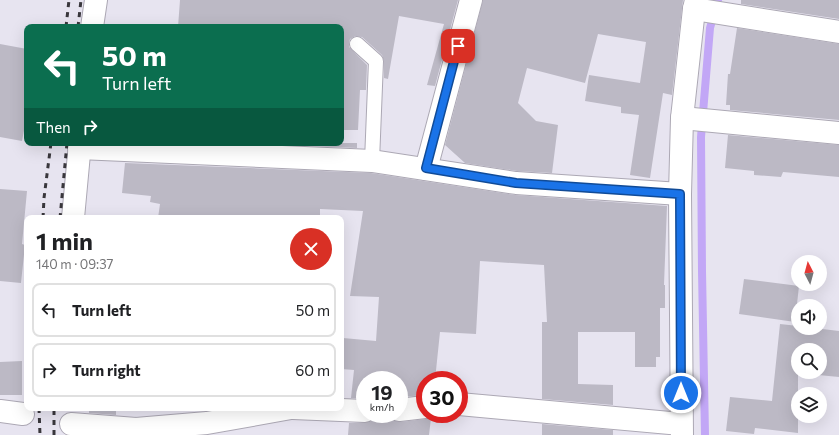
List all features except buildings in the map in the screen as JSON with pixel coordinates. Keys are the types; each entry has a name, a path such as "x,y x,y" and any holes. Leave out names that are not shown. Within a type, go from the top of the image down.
{"street":[{"path":"92,24 96,0"},
{"path":"426,168 471,0"},
{"path":"468,405 681,430 680,194 698,6 727,14 839,32"},
{"path":"687,119 839,133"},
{"path":"73,215 80,146 372,161 426,168 516,183 680,194"},
{"path":"344,410 356,411"},
{"path":"70,422 136,429 207,423 275,411"},
{"path":"0,412 23,414"}],"lane":[{"path":"357,44 376,61 372,161"}],"waterway":[{"path":"705,435 701,137 710,28 718,0"}],"railway":[{"path":"66,24 69,0"},
{"path":"78,24 81,0"},
{"path":"43,215 51,146"},
{"path":"60,215 67,146"},
{"path":"39,411 40,435"},
{"path":"54,411 54,435"}],"route":[{"path":"458,46 426,168 516,183 680,194 681,393"}]}
